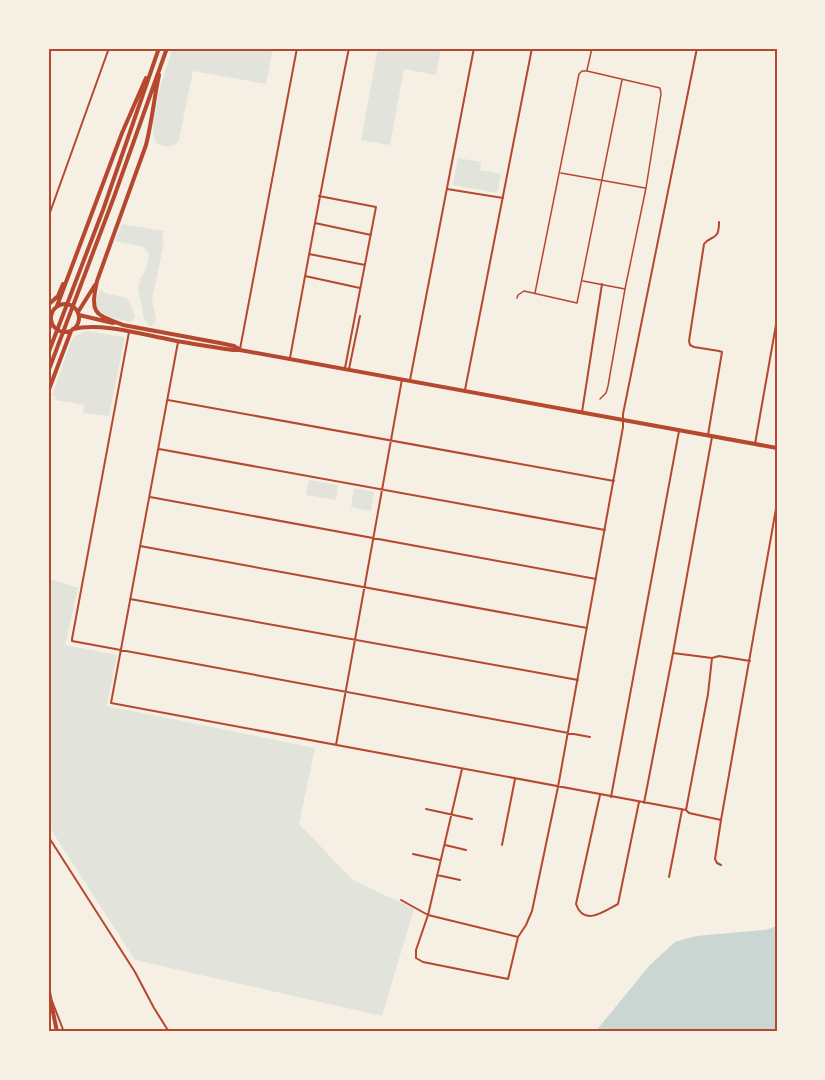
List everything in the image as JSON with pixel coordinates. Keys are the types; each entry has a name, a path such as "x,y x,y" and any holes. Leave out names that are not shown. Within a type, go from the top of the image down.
{"main road":[{"path":"48,332 51,315 69,274 122,133 159,48"},
{"path":"48,372 167,48"},
{"path":"48,354 103,210 155,57"},
{"path":"123,326 103,317 94,309 93,300 97,281 146,145 163,59"},
{"path":"48,307 58,296 69,274"},
{"path":"78,314 97,281"},
{"path":"48,307 67,304 74,306 78,314 78,323 72,330 48,392"},
{"path":"78,314 123,326 234,346 240,350"},
{"path":"50,321 60,331 68,332 84,327 98,327 178,342 290,358 777,448"},
{"path":"48,990 57,1032"},
{"path":"48,1027 49,1032"}],"street":[{"path":"48,218 109,48"},
{"path":"240,350 297,48"},
{"path":"290,358 348,48"},
{"path":"410,380 474,48"},
{"path":"465,390 532,48"},
{"path":"462,769 428,915 416,950 416,958 434,965 508,978 518,937 532,911 558,787 614,481 625,403 697,48"},
{"path":"447,189 503,198"},
{"path":"319,196 376,207 347,369"},
{"path":"644,803 673,653 722,352 694,347 689,341 704,244 718,234 719,222"},
{"path":"315,223 371,234"},
{"path":"309,254 365,265"},
{"path":"305,276 360,288"},
{"path":"582,412 602,284"},
{"path":"347,369 360,316"},
{"path":"755,444 777,319"},
{"path":"129,332 72,639 74,642 590,736"},
{"path":"178,342 111,703 684,810 721,820"},
{"path":"336,745 402,379"},
{"path":"167,400 614,481"},
{"path":"611,797 679,430"},
{"path":"158,449 605,530"},
{"path":"149,497 596,579"},
{"path":"721,866 716,859 721,820 777,503"},
{"path":"140,546 587,628"},
{"path":"130,599 578,680"},
{"path":"673,653 750,661"},
{"path":"669,877 708,694 712,658"},
{"path":"502,845 515,779"},
{"path":"600,795 576,904 582,914 590,916 596,916 618,904 639,802"},
{"path":"426,809 472,819"},
{"path":"48,836 135,972 169,1032"},
{"path":"444,845 465,850"},
{"path":"413,854 441,860"},
{"path":"437,875 460,880"},
{"path":"401,900 428,915 518,937"},
{"path":"48,990 64,1032"}],"lane":[{"path":"587,71 592,48"},
{"path":"535,293 579,74 587,71 657,87 661,90 646,188 608,386 605,395 600,399"},
{"path":"517,298 524,291 577,303 622,79"},
{"path":"560,173 646,188"},
{"path":"582,281 625,289"}],"shaded area":[{"path":"173,48 273,48 266,84 193,71 179,140 169,146 156,143 153,123 158,96"},
{"path":"378,48 441,48 436,75 404,69 390,145 361,140"},
{"path":"458,158 481,162 480,170 501,174 497,193 453,185"},
{"path":"122,224 164,231 162,242 164,243 152,299 156,319 152,326 149,326 144,319 138,288 146,270 149,254 144,247 115,241"},
{"path":"100,289 105,293 127,298 135,318 130,322 100,312 96,304"},
{"path":"86,331 125,337 109,416 83,413 84,405 55,400 56,397 52,396 71,341 75,336"},
{"path":"309,480 338,485 336,500 306,495"},
{"path":"354,488 374,492 371,511 351,507"},
{"path":"48,578 78,588 65,645 117,655 107,706 315,748 299,824 353,880 414,909 382,1016 135,960 48,825"},
{"path":"777,926 777,1032 595,1032 650,965 675,942 696,936 765,930"}]}
